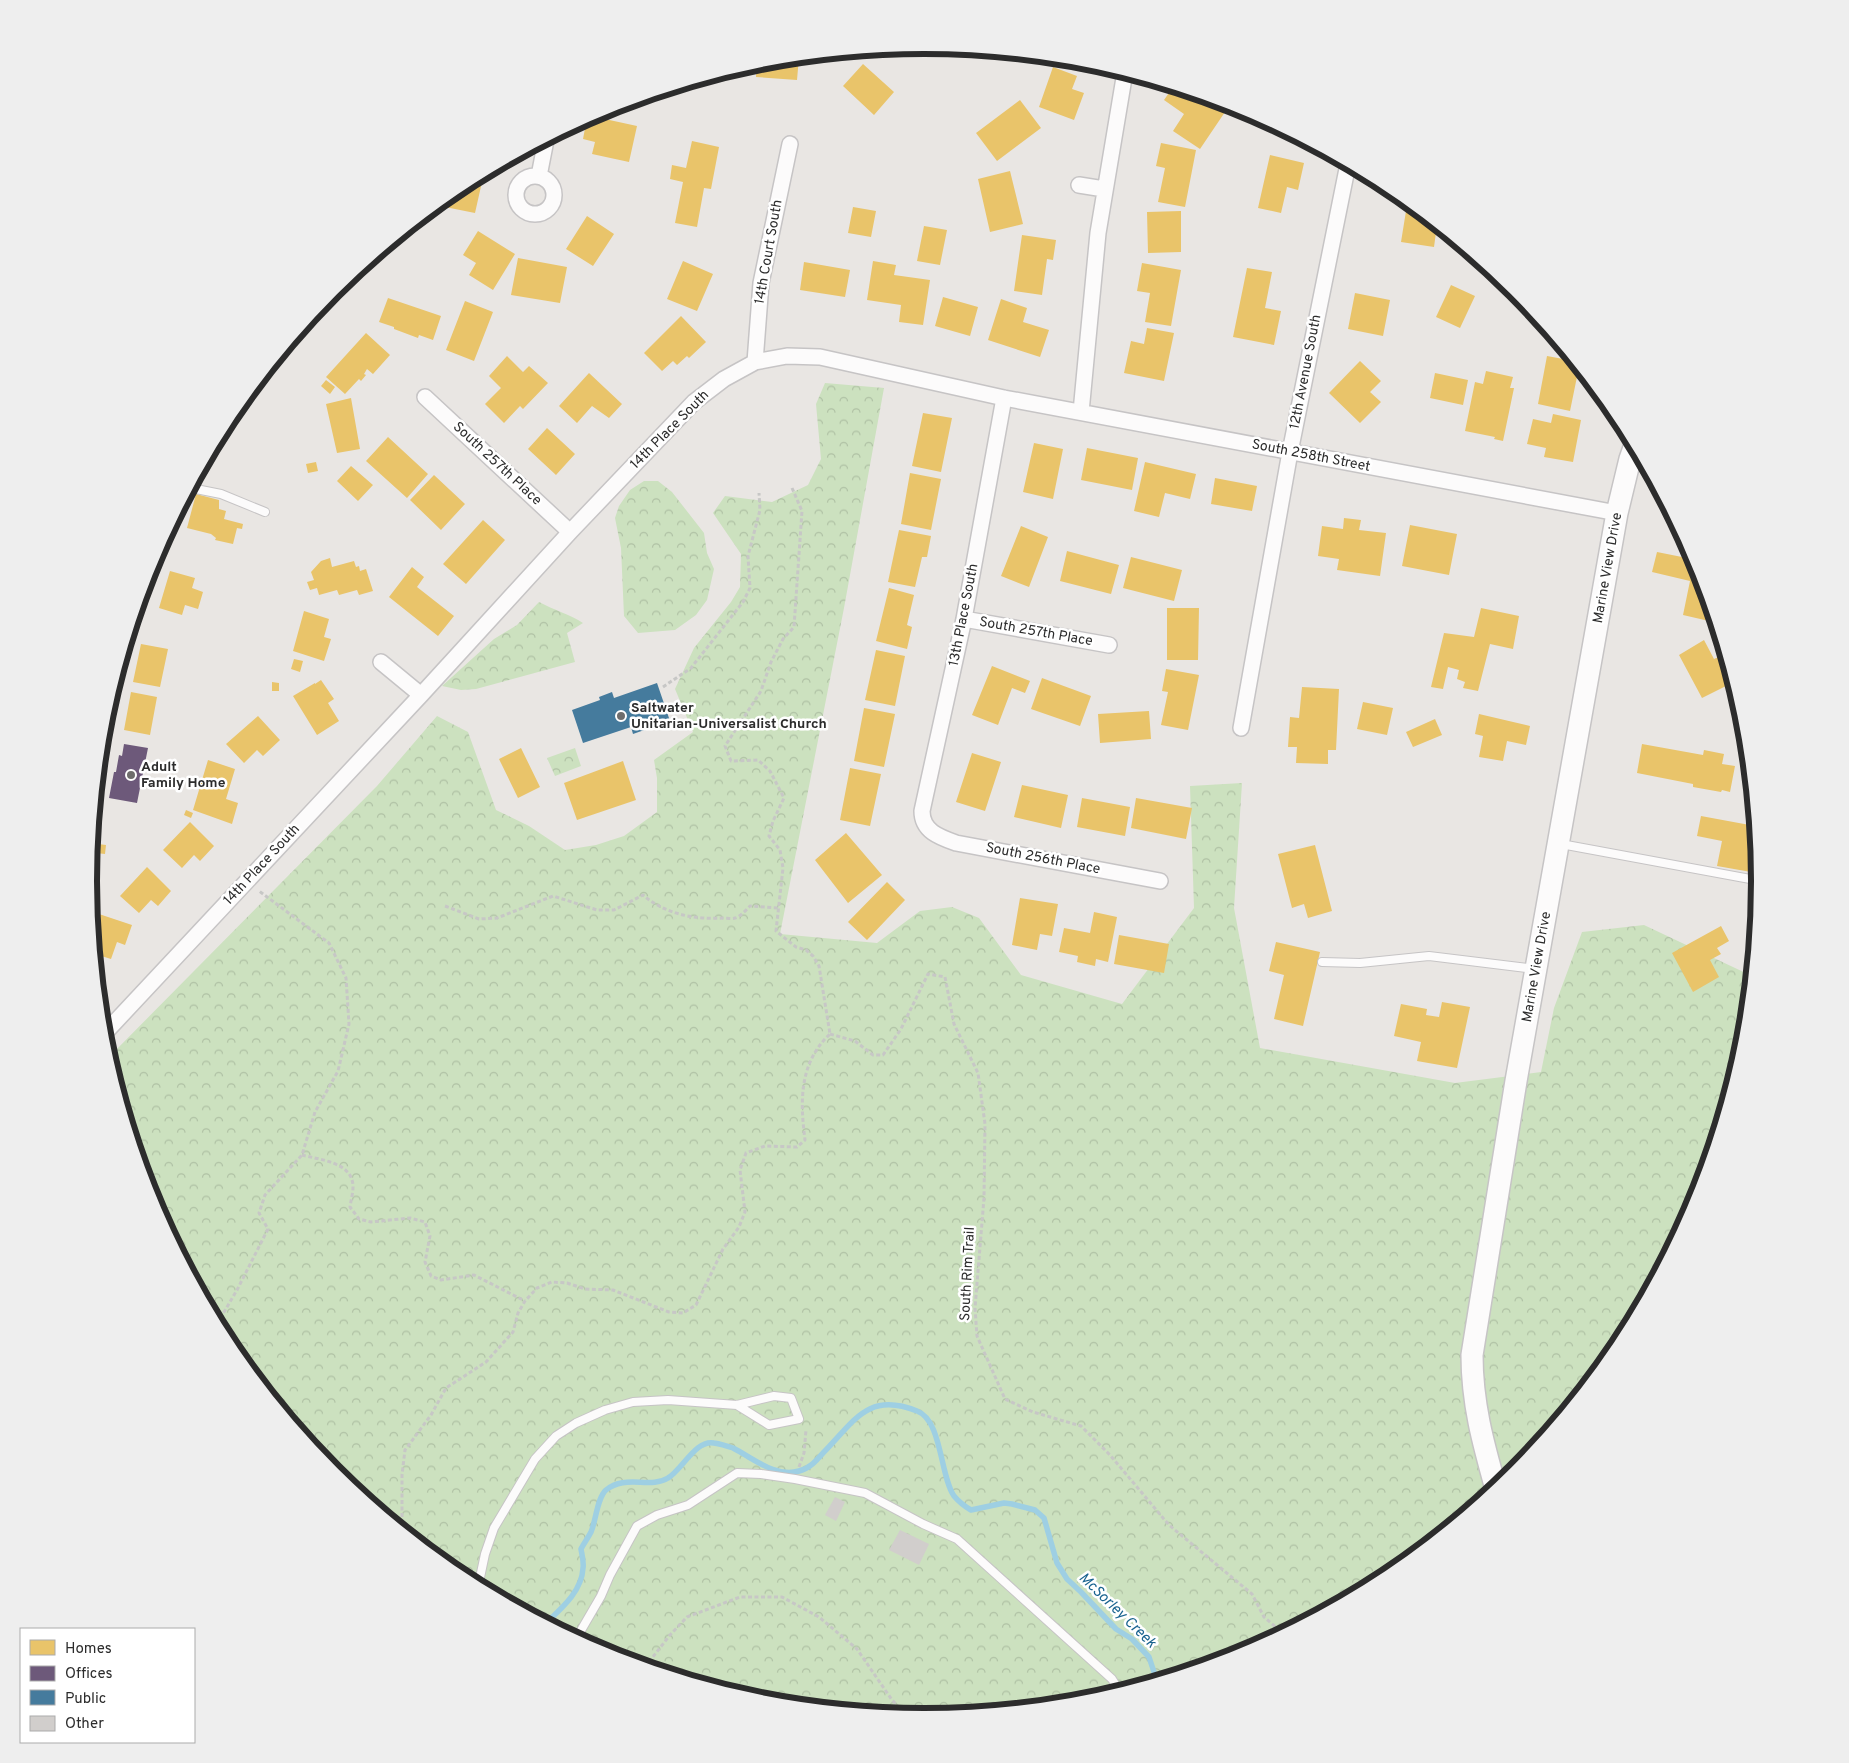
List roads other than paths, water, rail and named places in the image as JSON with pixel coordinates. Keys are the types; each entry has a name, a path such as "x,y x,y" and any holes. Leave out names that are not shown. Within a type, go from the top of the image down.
{"main road":[{"name":"Marine View Drive","path":"1494,1482 1480,1433 1472,1378 1472,1355 1516,1081 1558,844 1618,513 1632,453"}],"street":[{"path":"1081,412 1104,189 1124,79"},
{"name":"14th Court South","path":"755,362 761,283 790,144"},
{"path":"539,176 545,146"},
{"name":"12th Avenue South","path":"1240,728 1290,452 1347,170"},
{"path":"1079,185 1104,189"},
{"name":"14th Place South","path":"110,1027 421,696 570,532 694,402 724,378 755,362 787,356 820,357 1004,398"},
{"name":"South 257th Place","path":"425,397 570,532"},
{"name":"South 258th Street","path":"1004,398 1618,513"},
{"name":"13th Place South","path":"928,829 922,818 922,811 964,619 1004,398"},
{"name":"South 257th Place","path":"964,619 1109,645"},
{"path":"381,662 421,696"},
{"name":"South 256th Place","path":"928,829 939,837 956,843 1160,881"}],"lane":[{"path":"196,489 221,494 265,512"},
{"path":"1558,844 1752,879"},
{"path":"1322,962 1360,963 1429,956 1537,969"},
{"path":"480,1579 485,1554 494,1528 535,1459 556,1436 576,1423 605,1410 633,1402 668,1400 737,1405 774,1396 791,1398 798,1419 769,1425 737,1405"},
{"path":"579,1633 637,1526 657,1515 688,1505 737,1473 761,1474 865,1493 923,1524 957,1538 1112,1679 1116,1686"}],"waterway":[{"name":"McSorley Creek","path":"550,1619 575,1592 579,1584 583,1566 581,1549 593,1527 601,1498 606,1490 613,1485 629,1482 661,1481 668,1478 695,1450 707,1443 716,1443 733,1448 756,1462 781,1472 799,1471 815,1461 863,1413 873,1407 886,1405 900,1406 917,1411 925,1416 931,1425 940,1449 949,1487 962,1504 971,1510 1004,1503 1012,1504 1035,1510 1044,1518 1057,1563 1067,1579 1116,1629 1132,1639 1149,1657 1155,1676"}],"place":[{"name":"Saltwater Unitarian-Universalist Church","path":"621,716"},
{"name":"Adult Family Home","path":"131,775"}]}
